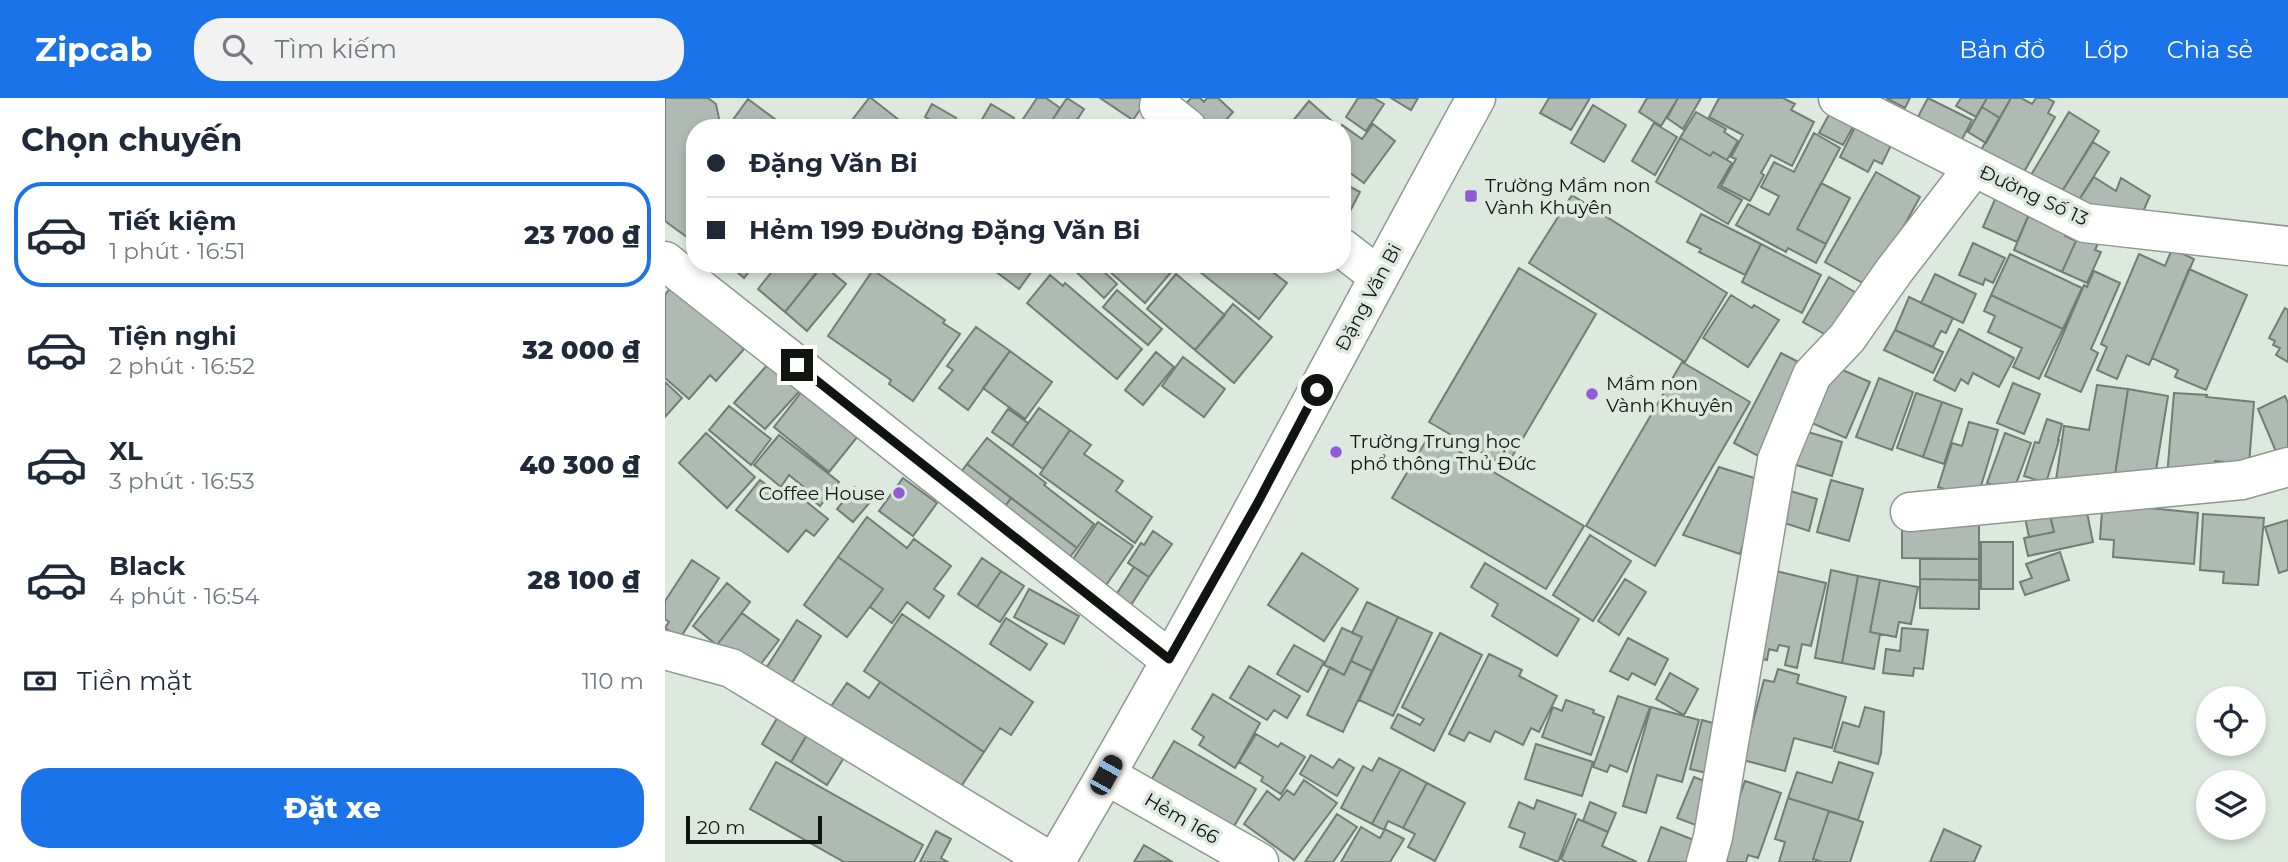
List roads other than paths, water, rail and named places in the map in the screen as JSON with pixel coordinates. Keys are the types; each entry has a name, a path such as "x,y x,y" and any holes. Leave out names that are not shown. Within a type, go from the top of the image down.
{"street":[{"name":"Đặng Văn Bi","path":"1053,862 1106,775 1257,504 1476,98"},
{"name":"Đường Số 13","path":"1838,98 2085,223 2288,246"},
{"path":"1706,862 1713,837 1777,460 1812,375 1847,338 1894,271 1975,167"},
{"path":"1351,255 1378,276"},
{"path":"665,261 1169,659"},
{"path":"1910,512 2242,480 2282,471 2288,467"},
{"path":"665,650 731,668 1053,862"},
{"name":"Hẻm 166","path":"1106,775 1259,862"}],"place":[{"name":"Trường Mầm non Vành Khuyên","path":"1471,196"},
{"name":"Mầm non Vành Khuyên","path":"1592,394"},
{"name":"Trường Trung học phổ thông Thủ Đức","path":"1336,452"},
{"name":"Coffee House","path":"899,493"}]}
